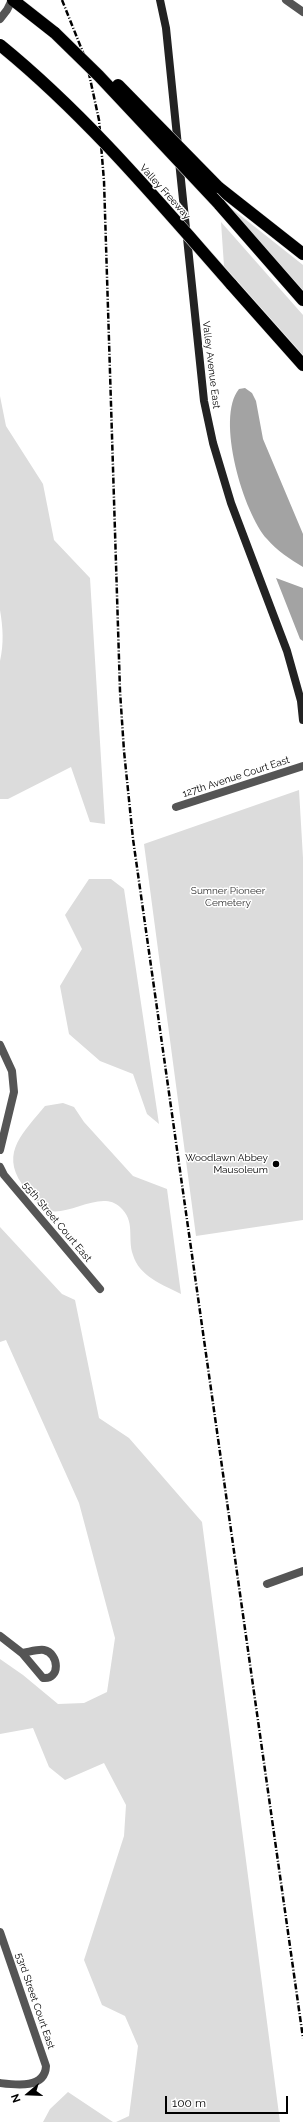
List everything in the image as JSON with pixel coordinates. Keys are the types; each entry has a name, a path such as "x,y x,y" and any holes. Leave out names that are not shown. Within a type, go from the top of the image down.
{"highway":[{"path":"12,0 55,33 131,97 218,187 303,254"},
{"path":"55,33 99,76 219,204 303,300"},
{"name":"Valley Freeway","path":"0,45 30,69 106,144 303,365"}],"main road":[{"name":"Valley Avenue East","path":"160,0 166,28 204,401 220,471 231,504 287,651 300,696 303,720"}],"street":[{"path":"0,19 12,0"},
{"path":"286,0 303,12"},
{"name":"127th Avenue Court East","path":"176,807 303,766"},
{"path":"0,1045 12,1071 14,1092 0,1150"},
{"name":"55th Street Court East","path":"0,1167 4,1175 100,1289"},
{"path":"267,1584 303,1571"},
{"path":"0,1636 22,1653"},
{"name":"53rd Street Court East","path":"0,1932 44,2060 46,2070 43,2077 27,2085 0,2083"}],"green space":[{"path":"226,204 303,265 303,290"},
{"path":"221,222 303,315 303,355 224,266"},
{"path":"0,396 6,426 43,484 54,540 90,578 105,824 90,822 71,767 8,799 0,799 0,661 3,636 0,610"},
{"name":"Sumner Pioneer Cemetery","path":"299,790 303,858 303,1220 196,1236 144,844"},
{"path":"89,879 111,879 124,889 159,1124 147,1114 133,1074 100,1061 69,1034 60,986 82,949 65,915"},
{"path":"63,1103 74,1107 84,1122 133,1176 167,1189 181,1294 152,1279 140,1269 131,1249 130,1224 125,1212 120,1207 112,1202 103,1201 64,1210 47,1210 44,1209 22,1184 16,1173 13,1162 17,1143 29,1125 45,1106"},
{"path":"0,1227 62,1294 75,1300 99,1418 129,1438 202,1522 280,2122 116,2122 129,2116 138,2046 125,2016 102,2005 84,1960 124,1836 126,1805 104,1763 65,1780 49,1767 33,1728 0,1734 0,1659 23,1675 58,1704 84,1703 107,1692 115,1638 79,1503 6,1340 0,1342"},
{"path":"68,2092 113,2122 43,2122 50,2109"}],"shaded area":[{"path":"245,388 252,393 256,401 263,439 303,534 303,567 279,551 267,539 258,527 242,488 235,466 231,443 230,421 232,403 239,389"},
{"path":"276,578 303,588 303,641 300,639"}],"railway":[{"path":"62,0 86,60 99,120 104,181 120,691 124,751 133,839 303,2038"}],"place":[{"name":"Woodlawn Abbey Mausoleum","path":"276,1164"}]}
